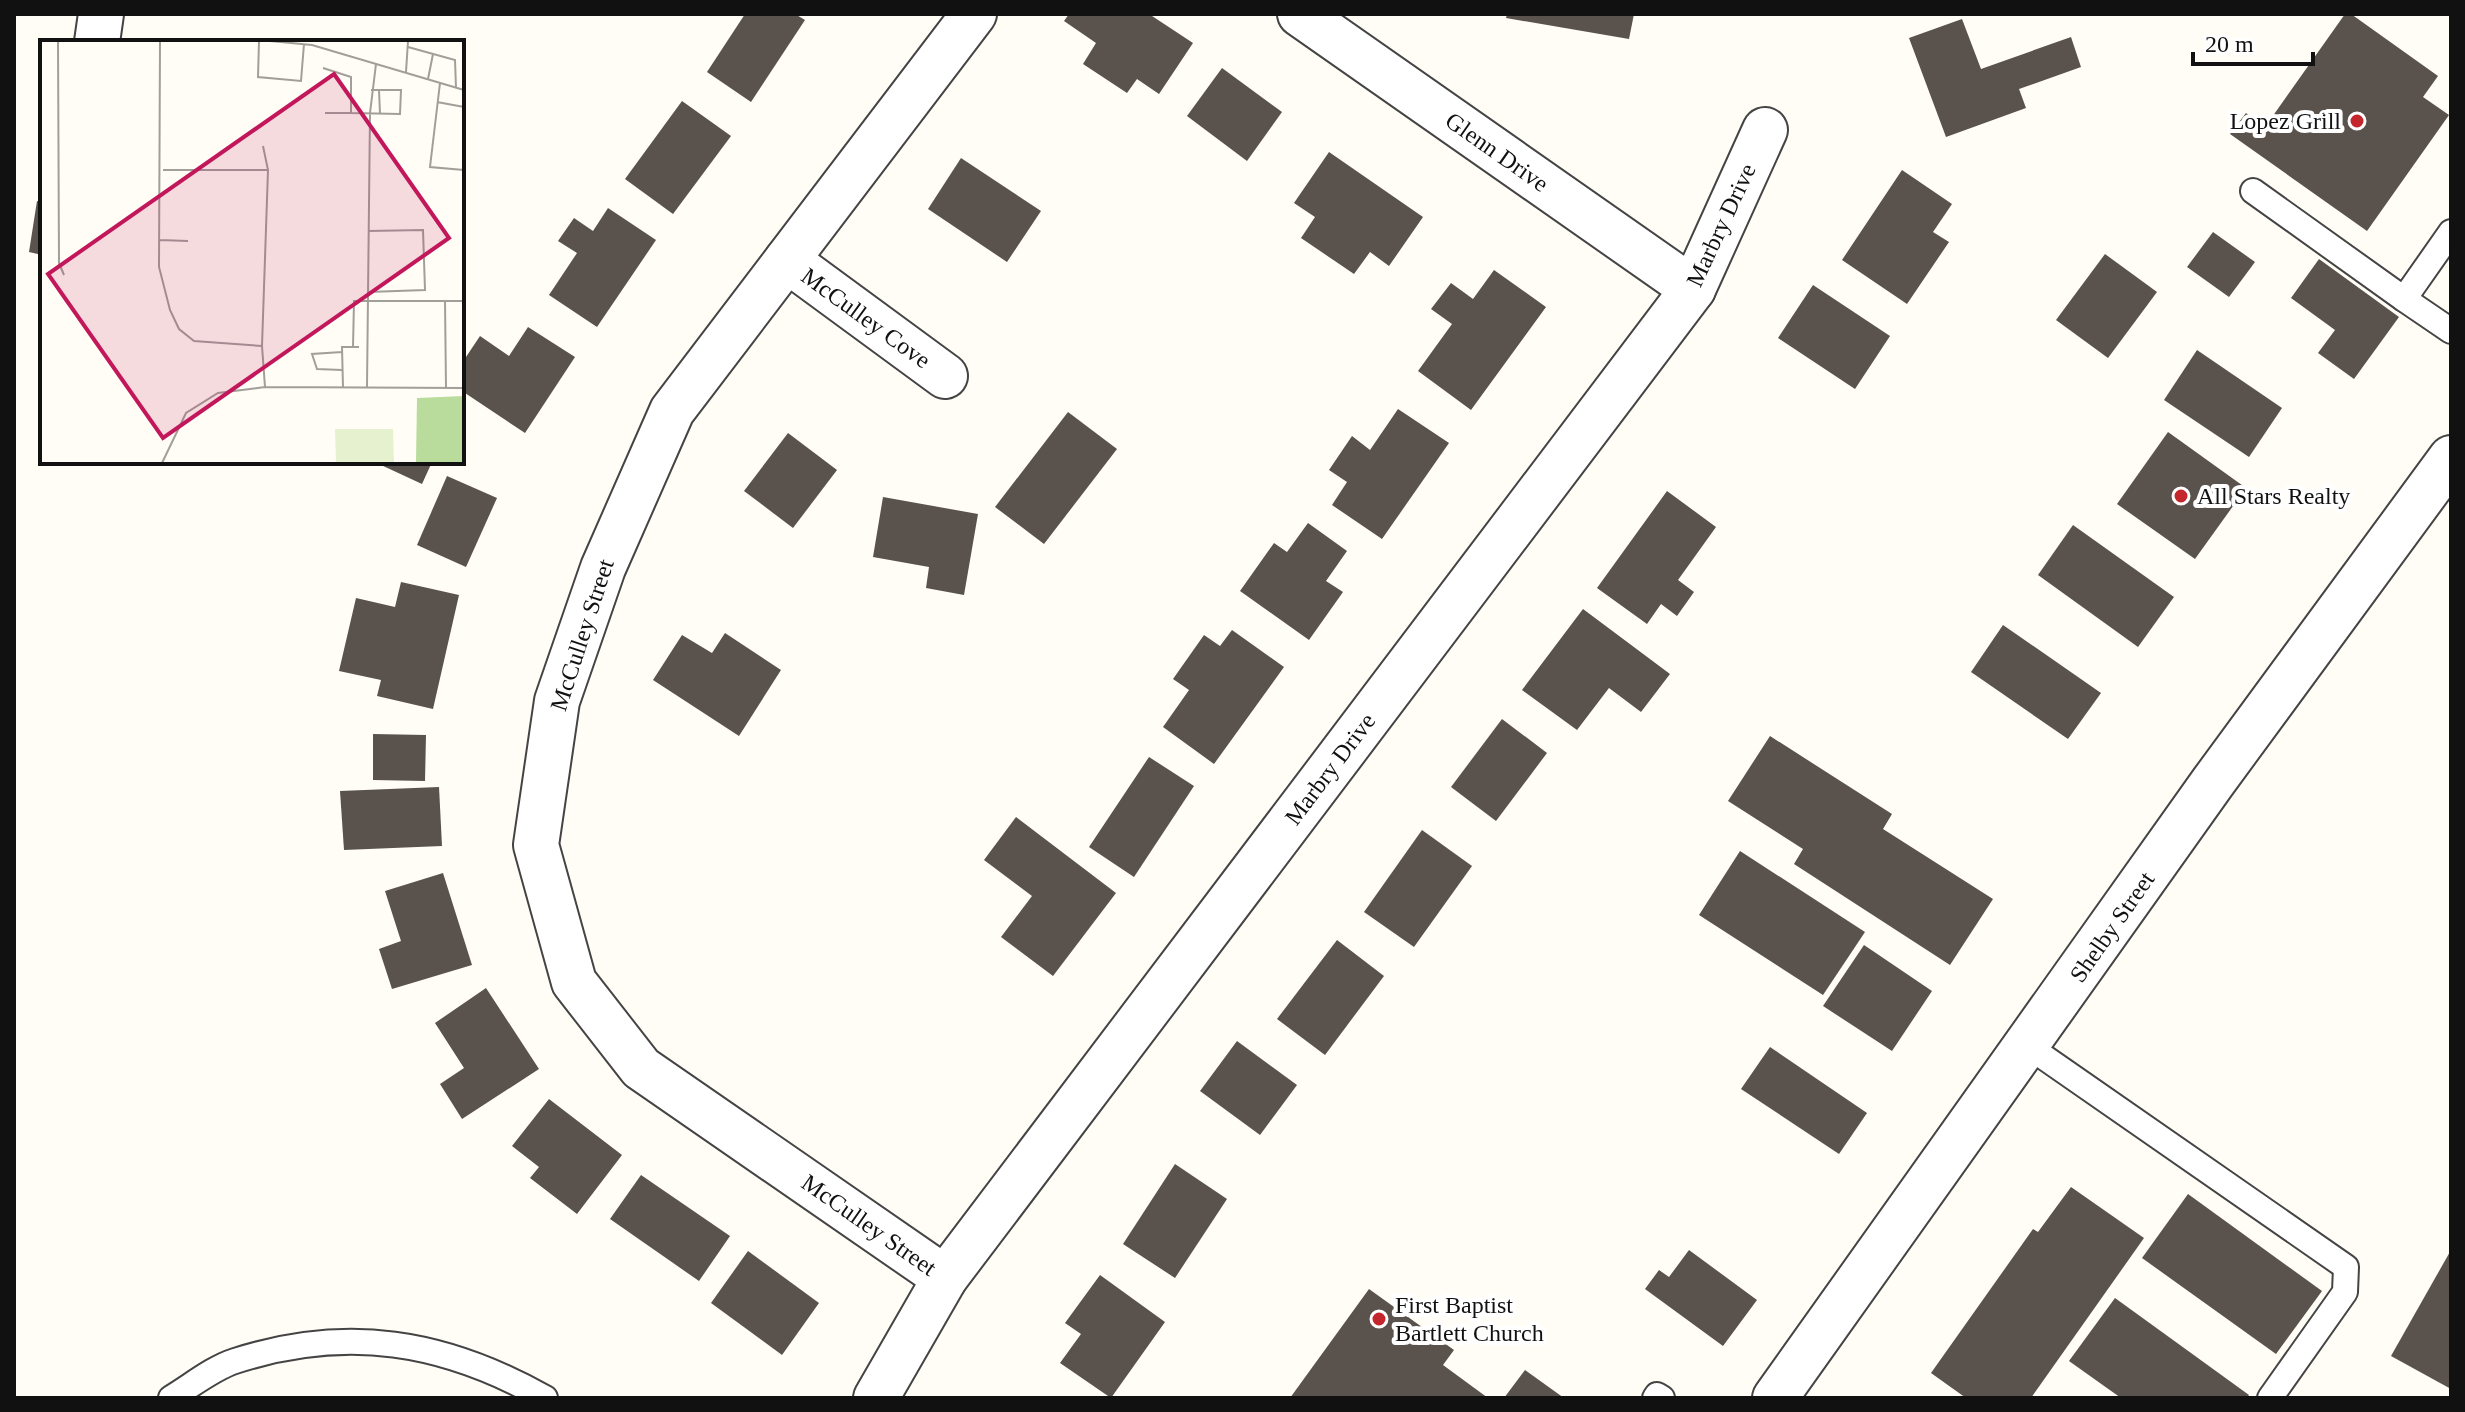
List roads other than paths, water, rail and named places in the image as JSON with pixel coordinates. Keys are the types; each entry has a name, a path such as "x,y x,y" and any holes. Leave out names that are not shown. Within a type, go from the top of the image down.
{"street":[{"path":"97,40 101,14"},
{"name":"McCulley Street","path":"945,1278 641,1068 574,982 536,845 557,701 603,568 672,411 974,14"},
{"name":"Glenn Drive","path":"1300,14 1693,289"},
{"name":"Marbry Drive","path":"876,1398 945,1278 1693,289 1765,130"},
{"name":"McCulley Cove","path":"787,260 945,376"},
{"name":"Shelby Street","path":"1777,1397 2213,782 2451,458"}],"lane":[{"path":"2253,191 2451,331"},
{"path":"2404,299 2451,232"},
{"path":"2028,1046 2346,1267 2345,1292 2270,1398"},
{"path":"171,1398 233,1361 321,1344 352,1342 412,1344 503,1374 545,1398"},
{"path":"1655,1398 1657,1395 1662,1398"}],"place":[{"name":"Lopez Grill","path":"2357,121"},
{"name":"All Stars Realty","path":"2181,496"},
{"name":"First Baptist Bartlett Church","path":"1379,1319"}]}
